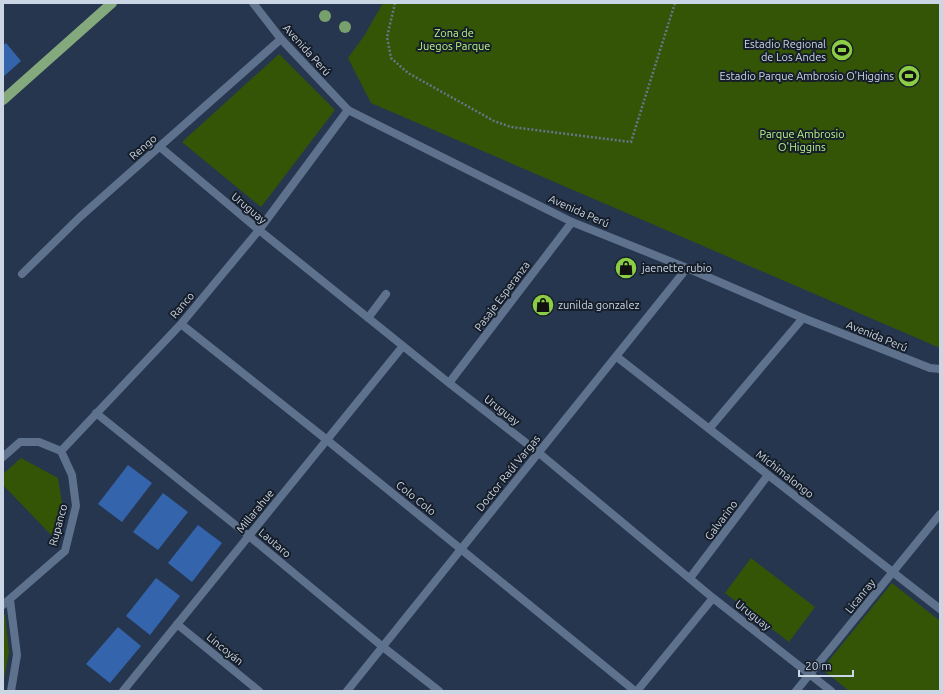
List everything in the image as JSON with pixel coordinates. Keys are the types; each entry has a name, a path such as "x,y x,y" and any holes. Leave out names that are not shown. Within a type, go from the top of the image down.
{"main road":[{"path":"3,100 112,3"}],"street":[{"name":"Avenida Perú","path":"253,3 281,40 348,110 572,222 687,268 803,318 930,368 940,369"},
{"name":"Rengo","path":"22,274 80,217 281,40"},
{"name":"Ranco","path":"61,451 181,324 259,230 348,110"},
{"name":"Uruguay","path":"160,147 259,230 538,453 713,598 831,691"},
{"name":"Pasaje Esperanza","path":"449,383 572,222"},
{"name":"Doctor Raúl Vargas","path":"347,691 687,268"},
{"path":"368,318 386,294"},
{"path":"709,429 803,318"},
{"name":"Colo Colo","path":"181,324 327,440 636,691"},
{"name":"Millarahue","path":"123,691 403,346"},
{"name":"Michimalongo","path":"617,357 940,609"},
{"name":"Lautaro","path":"96,413 439,691"},
{"path":"3,457 20,442 39,442 61,451"},
{"name":"Rupanco","path":"3,605 65,551 76,506 72,475 61,451"},
{"name":"Galvarino","path":"690,578 768,475"},
{"name":"Licanray","path":"796,691 940,514"},
{"path":"636,691 713,598"},
{"path":"10,600 17,654 11,691"},
{"name":"Lincoyán","path":"177,624 259,691"}],"path":[{"path":"395,3 387,37 391,58 408,73 494,121 511,126 631,142 674,3"}],"green space":[{"name":"Parque Ambrosio O'Higgins","path":"383,3 940,3 940,348 371,103 348,58 364,36"},
{"path":"279,54 335,110 261,207 182,142"},
{"path":"21,458 58,478 62,503 60,535 56,540 3,485 3,474"},
{"path":"751,558 815,607 789,642 725,593"},
{"path":"892,583 940,621 939,691 849,691 822,669"},
{"path":"5,614 9,652 3,685 3,615"}],"building":[{"path":"6,43 21,61 3,77 3,45"},
{"path":"128,465 152,483 122,522 98,504"},
{"path":"163,493 188,512 158,550 133,532"},
{"path":"198,525 222,543 192,582 168,563"},
{"path":"156,578 180,596 150,635 126,616"},
{"path":"118,627 141,646 110,683 86,664"}],"place":[{"name":"Estadio Regional de Los Andes","path":"842,50"},
{"name":"Estadio Parque Ambrosio O'Higgins","path":"909,76"},
{"name":"jaenette rubio","path":"626,268"},
{"name":"zunilda gonzalez","path":"543,305"}],"park label":[{"name":"Zona de Juegos Parque","path":"454,39"}]}
